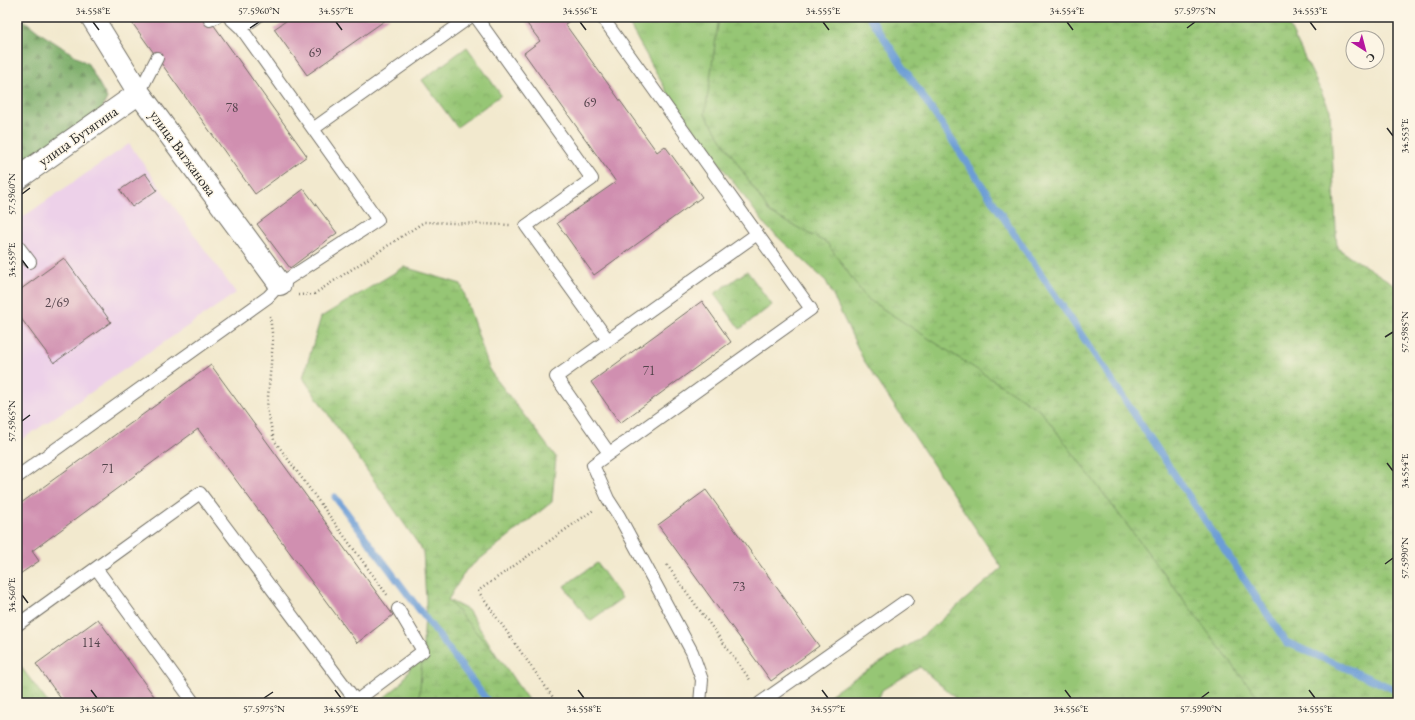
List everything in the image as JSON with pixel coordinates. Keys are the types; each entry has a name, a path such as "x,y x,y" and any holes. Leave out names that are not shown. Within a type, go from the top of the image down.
{"street":[{"name":"улица Вагжанова","path":"92,17 139,93 274,291"},
{"name":"улица Бутягина","path":"17,179 139,93"}],"lane":[{"path":"17,477 274,291 378,220 241,28 229,17"},
{"path":"241,28 257,17"},
{"path":"313,129 470,17"},
{"path":"476,17 592,179 526,226 608,340"},
{"path":"602,17 811,309 593,465 608,499 619,516 692,652 702,680 700,703"},
{"path":"139,93 157,58"},
{"path":"610,453 556,377 757,234"},
{"path":"17,245 30,262"},
{"path":"17,625 200,493 356,701 423,651 398,609"},
{"path":"96,568 194,703"},
{"path":"760,703 906,600"}],"path":[{"path":"398,609 274,440 267,408 273,341 274,291 314,294 424,222 526,226"},
{"path":"557,703 478,591 608,499"},
{"path":"664,561 751,680"}],"shaded area":[{"path":"129,144 236,293 17,443 17,221"}],"green space":[{"path":"17,17 20,17 40,33 88,64 107,98 100,114 17,166"},
{"path":"625,17 766,17 1398,703 958,703 953,696 920,667 882,690 877,703 819,703 850,681 919,639 1002,568 863,359 826,281 767,227 671,99"},
{"path":"719,17 1285,17 1330,110 1337,248 1398,287 1398,703 1264,703 1244,680 1041,411 866,298 827,243 770,213 705,114"},
{"path":"467,47 501,95 457,127 422,80"},
{"path":"404,267 461,284 490,371 556,457 552,502 466,570 448,600 502,662 530,703 415,703 419,702 426,601 423,551 303,378 321,317"},
{"path":"747,271 772,305 740,329 714,294"},
{"path":"597,563 622,598 590,621 564,586"},
{"path":"448,600 468,610 527,703 377,703 401,684"},
{"path":"21,667 48,703 17,703 17,669"}],"building":[{"path":"128,17 208,17 307,156 255,194"},
{"path":"292,17 390,17 307,75 274,29"},
{"path":"522,17 575,17 565,24 657,152 665,146 702,197 594,275 557,223 616,182 524,53 540,41"},
{"path":"145,173 157,190 132,207 120,190"},
{"path":"304,189 337,233 290,268 257,224"},
{"path":"64,258 111,322 54,363 17,313 17,292"},
{"path":"702,301 731,342 620,423 591,382"},
{"path":"211,365 393,615 357,643 198,429 32,551 39,561 17,576 17,506"},
{"path":"706,490 819,646 771,681 658,525"},
{"path":"98,619 159,703 64,703 36,664"}],"waterway":[{"path":"870,17 1286,642 1398,691"},
{"path":"335,497 489,703"}]}
